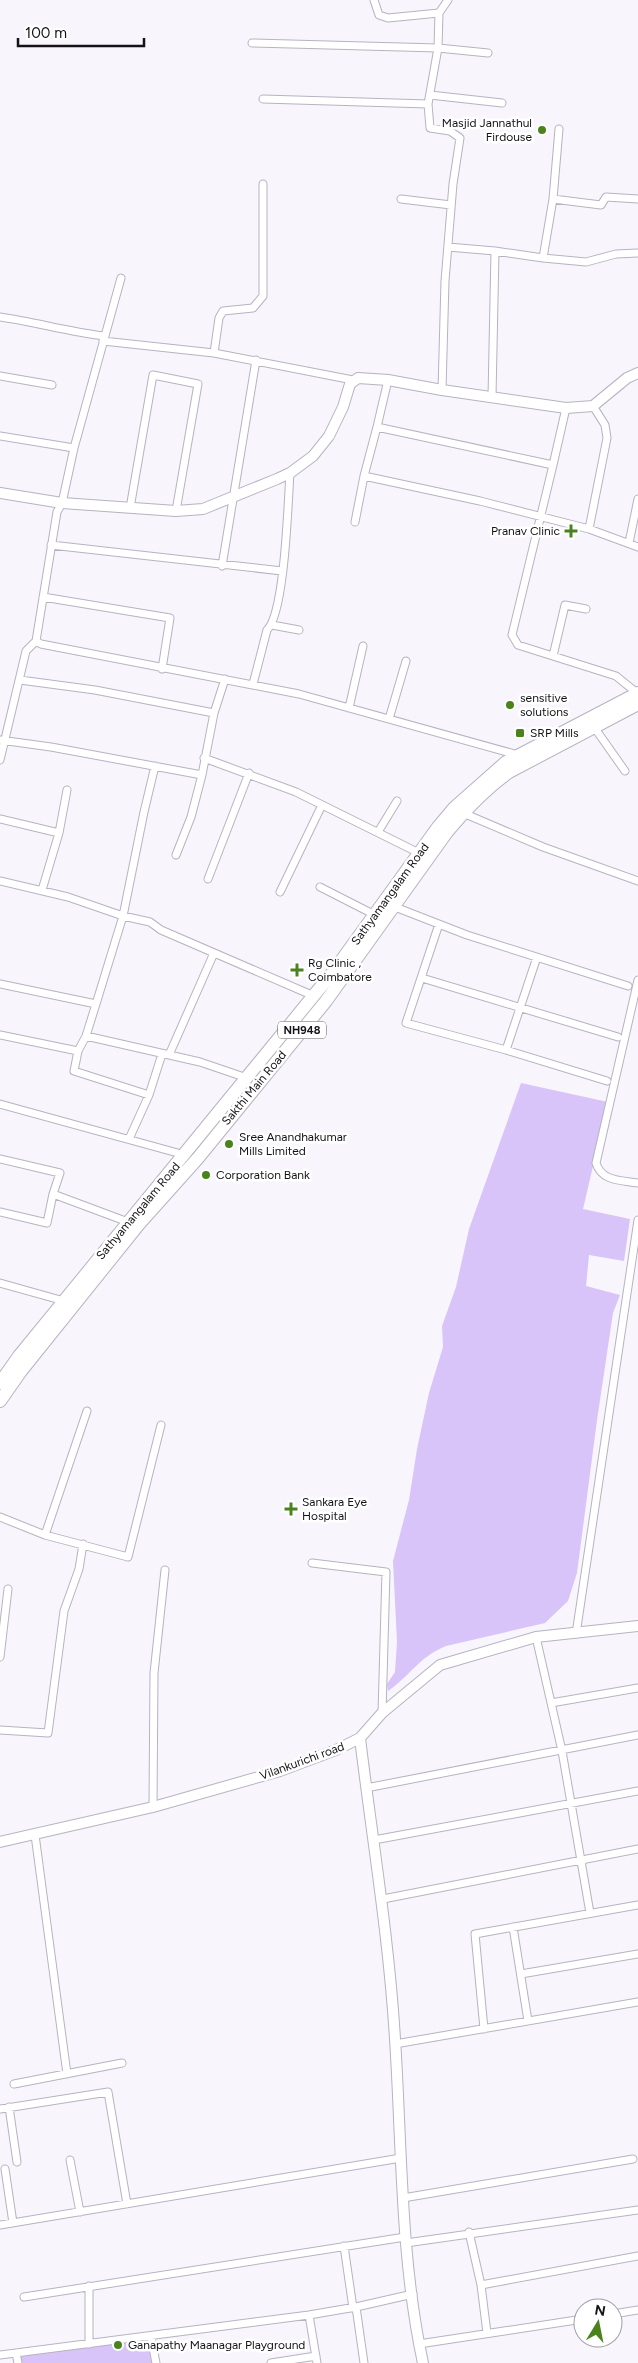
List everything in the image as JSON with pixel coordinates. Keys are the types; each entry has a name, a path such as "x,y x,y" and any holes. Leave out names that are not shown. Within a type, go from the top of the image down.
{"highway":[{"name":"Sakthi Main Road","path":"0,1401 72,1306 198,1158 329,987 395,907 447,832 463,813 490,786 510,772 594,727 638,697"},
{"name":"Sathyamangalam Road","path":"0,1383 128,1222 314,996 329,987 419,853 454,808 485,778 518,755 638,697"}],"street":[{"path":"374,0 379,15 388,18 439,13"},
{"path":"442,390 448,246 451,205 460,138 450,132 430,128 428,104 438,48 439,13 448,0"},
{"path":"252,43 438,48 488,53"},
{"path":"430,95 502,103"},
{"path":"263,99 428,104"},
{"path":"543,258 553,199 559,129"},
{"path":"214,353 219,318 224,311 253,308 263,296 262,184"},
{"path":"553,199 601,205 606,196 638,199"},
{"path":"401,199 451,205"},
{"path":"448,246 586,262 616,254 638,253"},
{"path":"492,397 494,251"},
{"path":"0,760 26,651 36,641 50,545 57,512 62,504 74,448 121,278"},
{"path":"0,317 43,323 103,338 256,360 353,380 358,378 388,380 566,408 593,406 627,378 638,373"},
{"path":"222,566 256,360"},
{"path":"130,508 153,375 198,384 176,511"},
{"path":"0,376 52,385"},
{"path":"0,493 62,504 176,511 203,509 233,499 290,473 313,456 329,436 353,380"},
{"path":"355,522 364,476 388,380"},
{"path":"590,529 607,438 605,425 593,406"},
{"path":"566,408 512,635 518,645 616,676 638,697"},
{"path":"377,427 553,465"},
{"path":"0,436 74,448"},
{"path":"253,684 267,630 272,625 282,572 290,473"},
{"path":"364,476 590,529 638,547"},
{"path":"630,543 638,499"},
{"path":"50,545 282,572"},
{"path":"43,597 170,618 162,669"},
{"path":"553,656 565,605 586,609"},
{"path":"272,625 299,630"},
{"path":"36,641 41,644 162,669 253,684 349,708 518,755"},
{"path":"349,708 363,646"},
{"path":"389,719 406,661"},
{"path":"176,855 188,826 202,775 214,712 225,679"},
{"path":"20,680 95,690 214,712"},
{"path":"594,727 625,771"},
{"path":"3,741 202,775"},
{"path":"204,758 249,773 322,805 419,853"},
{"path":"149,1095 74,1071 78,1051 86,1036 123,916 155,766"},
{"path":"208,879 249,773"},
{"path":"42,890 59,833 67,790"},
{"path":"378,832 396,801"},
{"path":"280,892 322,805"},
{"path":"463,813 543,847 638,882"},
{"path":"0,819 59,833"},
{"path":"0,881 42,890 123,916 150,922 161,930 314,996"},
{"path":"320,887 376,916"},
{"path":"395,907 537,958 628,986"},
{"path":"439,924 406,1023 506,1050 607,1081"},
{"path":"129,1139 214,953"},
{"path":"506,1050 537,958"},
{"path":"422,978 618,1037"},
{"path":"638,980 596,1163 599,1173 606,1178 638,1183"},
{"path":"0,984 96,1004"},
{"path":"630,1015 638,1016"},
{"path":"0,1035 78,1051"},
{"path":"86,1036 200,1062 247,1078"},
{"path":"0,1104 185,1155"},
{"path":"0,1159 60,1173 47,1222 0,1212"},
{"path":"54,1194 128,1222"},
{"path":"576,1634 638,1220"},
{"path":"0,1283 64,1301"},
{"path":"45,1534 87,1411"},
{"path":"0,1517 45,1534 128,1557 160,1425"},
{"path":"0,1730 48,1733 64,1611 79,1569 84,1544"},
{"path":"312,1563 386,1572 382,1713"},
{"path":"153,1807 154,1673 166,1570"},
{"path":"0,1657 8,1589"},
{"name":"Vilankurichi road","path":"0,1842 153,1807 280,1771 336,1750 360,1738 382,1713 440,1665 536,1637 638,1626"},
{"path":"536,1637 562,1751 579,1860 590,1912"},
{"path":"551,1703 638,1688"},
{"path":"366,1788 638,1735"},
{"path":"360,1738 382,1900 395,2044 406,2240 423,2363"},
{"path":"374,1840 638,1792"},
{"path":"35,1835 67,2074"},
{"path":"382,1900 638,1849"},
{"path":"484,2028 475,1934 590,1912 638,1905"},
{"path":"513,1927 528,2021"},
{"path":"521,1974 638,1954"},
{"path":"395,2044 638,2002"},
{"path":"14,2084 122,2063"},
{"path":"0,2109 108,2092 128,2204"},
{"path":"9,2108 17,2162"},
{"path":"0,2225 401,2158"},
{"path":"404,2198 633,2159"},
{"path":"70,2160 80,2212"},
{"path":"5,2169 14,2223"},
{"path":"24,2297 344,2246 406,2240 638,2210"},
{"path":"469,2232 481,2285 487,2333"},
{"path":"344,2246 364,2363"},
{"path":"481,2285 638,2256"},
{"path":"89,2286 89,2344"},
{"path":"0,2355 151,2337 309,2315 354,2308 413,2294"},
{"path":"623,2312 638,2310"},
{"path":"271,2363 316,2360 309,2315"},
{"path":"419,2344 573,2320"},
{"path":"151,2337 156,2363"},
{"path":"16,2353 18,2363"}],"shaded area":[{"path":"521,1083 608,1102 583,1209 630,1219 624,1261 589,1255 586,1286 620,1295 613,1313 577,1573 568,1601 545,1623 446,1646 429,1655 388,1691 387,1684 395,1672 397,1642 393,1561 409,1500 417,1449 429,1393 443,1347 442,1326 456,1287 469,1229"},
{"name":"Ganapathy Maanagar Playground","path":"151,2337 155,2363 18,2363 16,2353"}],"place":[{"name":"Masjid Jannathul Firdouse","path":"542,130"},
{"name":"Pranav Clinic","path":"571,531"},
{"name":"sensitive solutions","path":"510,705"},
{"name":"SRP Mills","path":"520,733"},
{"name":"Rg Clinic , Coimbatore","path":"297,970"},
{"name":"Sree Anandhakumar Mills Limited","path":"229,1144"},
{"name":"Corporation Bank","path":"206,1175"},
{"name":"Sankara Eye Hospital","path":"291,1509"},
{"name":"Ganapathy Maanagar Playground","path":"118,2345"}]}
